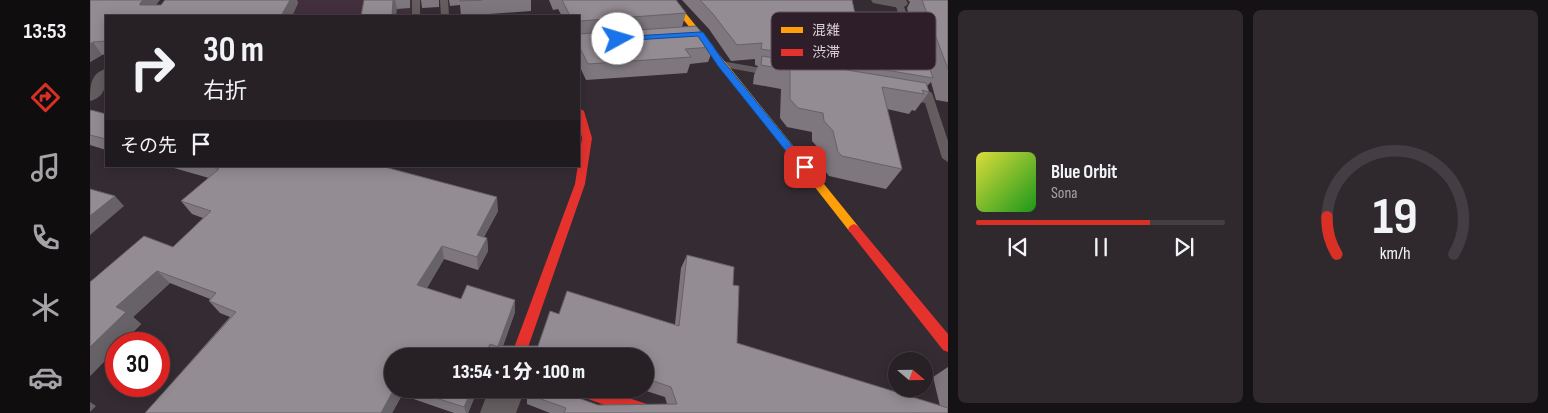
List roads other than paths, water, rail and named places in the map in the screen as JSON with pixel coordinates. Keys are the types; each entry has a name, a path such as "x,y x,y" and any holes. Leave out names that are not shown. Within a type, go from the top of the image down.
{"street":[{"path":"671,0 948,345"},
{"path":"879,0 899,2"},
{"path":"673,35 700,34"},
{"path":"521,348 580,184 588,138 580,114"},
{"path":"498,413 503,398"},
{"path":"605,398 650,413"}],"lane":[{"path":"416,0 416,15"},
{"path":"444,0 445,15"},
{"path":"721,64 778,74"},
{"path":"924,83 948,158"},
{"path":"901,96 929,101"}]}
